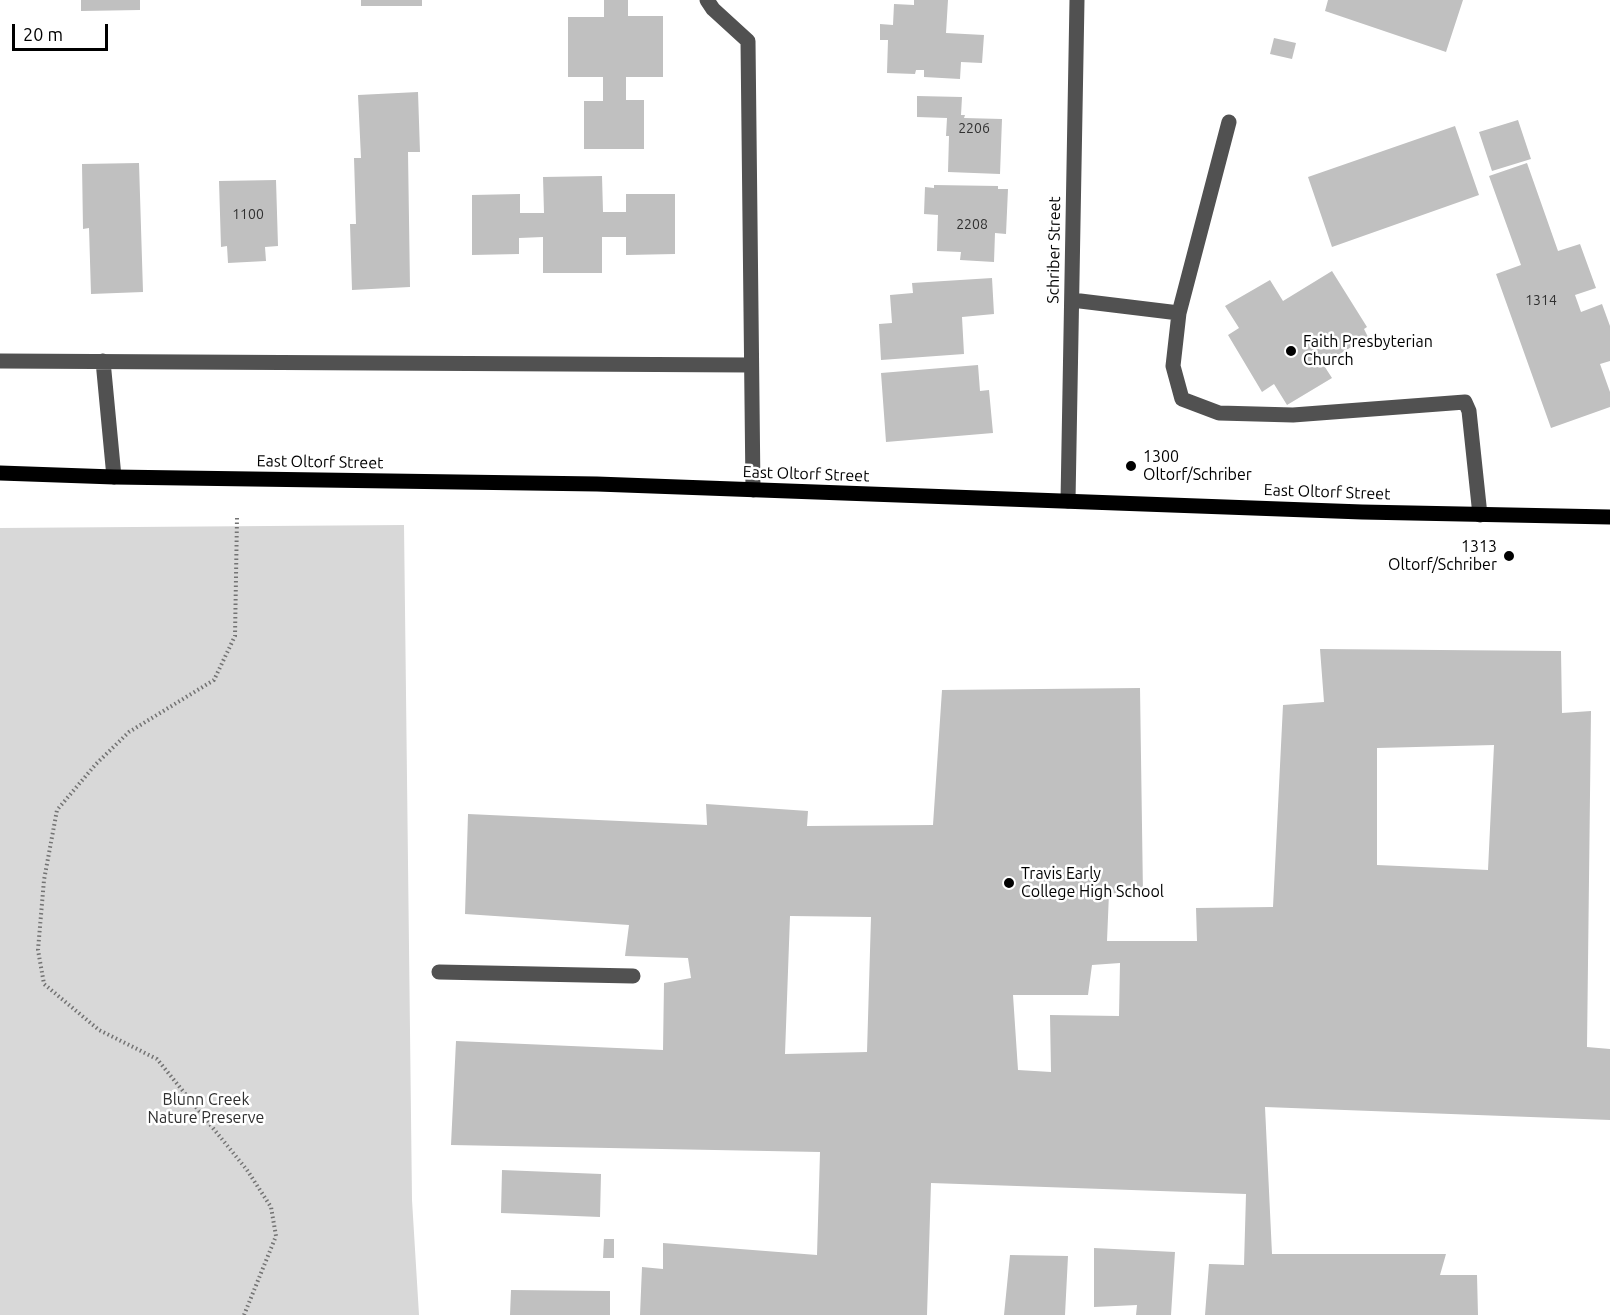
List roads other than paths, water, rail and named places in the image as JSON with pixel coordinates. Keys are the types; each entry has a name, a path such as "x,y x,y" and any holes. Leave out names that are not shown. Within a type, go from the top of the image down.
{"main road":[{"name":"East Oltorf Street","path":"0,473 114,477 597,484 1480,515 1610,517"}],"street":[{"path":"707,0 713,9 748,40 753,490"},
{"name":"Schriber Street","path":"1068,501 1077,0"},
{"path":"1229,122 1179,313 1173,366 1182,399 1219,413 1293,415 1465,402 1469,411 1480,515"},
{"path":"1071,300 1179,313"},
{"path":"0,361 750,365"},
{"path":"103,361 114,477"},
{"path":"439,972 633,976"}],"place":[{"name":"Faith Presbyterian Church","path":"1291,351"},
{"name":"1300 Oltorf/Schriber","path":"1131,466"},
{"name":"1313 Oltorf/Schriber","path":"1509,556"},
{"name":"Travis Early College High School","path":"1009,883"}],"park label":[{"name":"Blunn Creek Nature Preserve","path":"206,1109"}]}
